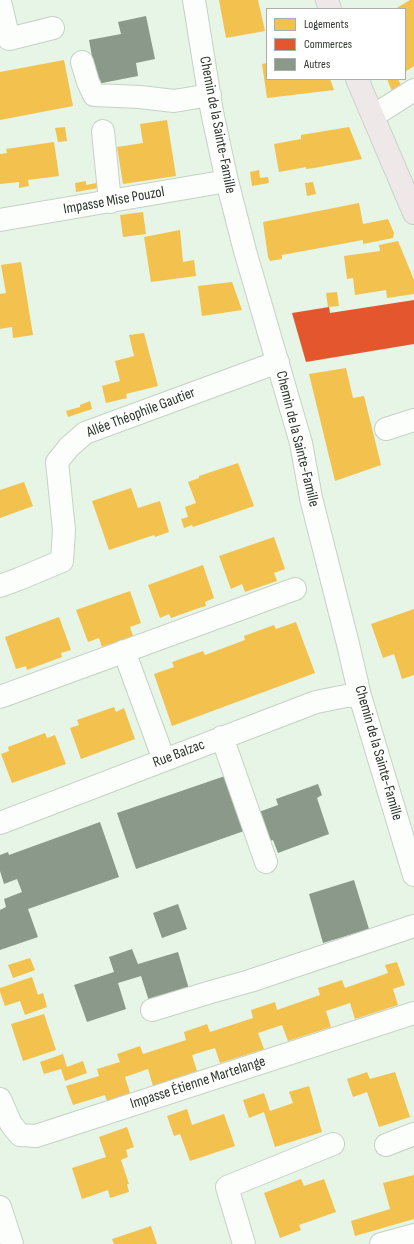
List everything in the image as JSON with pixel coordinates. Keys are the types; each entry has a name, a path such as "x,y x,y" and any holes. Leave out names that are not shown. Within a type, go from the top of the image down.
{"main road":[{"path":"357,80 412,204"}],"street":[{"name":"Chemin de la Sainte-Famille","path":"194,0 210,95 227,181 245,251 301,443 311,498 360,696 414,875"},
{"path":"0,2 9,39 53,28"},
{"path":"82,62 94,95 140,97 174,101 210,95"},
{"path":"372,116 414,90"},
{"path":"103,131 110,202"},
{"name":"Impasse Mise Pouzol","path":"0,220 227,181"},
{"name":"Allée Théophile Gautier","path":"0,586 62,561 64,530 57,462 69,447 84,433 278,362"},
{"path":"386,429 414,420"},
{"path":"0,697 295,589"},
{"path":"124,651 164,760"},
{"name":"Rue Balzac","path":"0,823 316,702 346,696 360,696"},
{"path":"222,737 266,862"},
{"path":"152,1010 250,981 414,926"},
{"name":"Impasse Étienne Martelange","path":"0,1099 11,1124 20,1135 36,1136 414,1013"},
{"path":"386,1145 414,1134"},
{"path":"244,1244 226,1187 333,1144"},
{"path":"0,1207 12,1244"},
{"path":"381,1244 414,1235"}],"building: Logements":[{"path":"219,0 258,0 265,31 226,38"},
{"path":"410,0 414,0 414,66 406,71 406,8 397,8"},
{"path":"64,60 73,106 0,120 0,72"},
{"path":"266,63 266,80 330,80 334,90 267,98 262,64"},
{"path":"387,80 398,80 402,87 392,91"},
{"path":"167,120 176,176 123,184 117,147 143,143 140,124"},
{"path":"65,127 67,141 58,142 55,128"},
{"path":"349,127 362,159 314,168 306,169 306,167 279,172 274,144 301,139 301,135"},
{"path":"54,142 59,176 28,180 29,186 19,188 19,182 0,184 0,154 7,153 6,149"},
{"path":"259,170 260,178 268,177 269,183 252,186 250,172"},
{"path":"86,181 86,185 97,183 98,188 76,192 75,183"},
{"path":"313,182 316,194 307,196 305,183"},
{"path":"359,203 363,224 388,219 394,233 393,238 363,244 363,240 282,255 282,259 270,261 268,257 263,222"},
{"path":"143,212 146,234 123,237 120,215"},
{"path":"180,230 183,262 194,260 196,276 151,282 144,237"},
{"path":"398,241 414,280 414,294 387,298 386,290 355,295 353,278 347,279 344,256 380,251 379,245"},
{"path":"21,262 33,335 13,338 12,327 0,329 0,294 6,293 1,265"},
{"path":"232,282 242,310 202,316 198,286"},
{"path":"337,292 339,306 328,307 326,293"},
{"path":"144,333 158,386 126,394 127,398 106,403 102,386 120,381 115,361 134,356 129,335"},
{"path":"346,368 353,398 364,396 381,465 335,481 309,374"},
{"path":"90,401 92,409 68,417 66,411 80,407 80,405"},
{"path":"238,463 254,506 193,527 192,525 184,528 181,519 188,517 185,507 196,503 188,482 199,478 199,476"},
{"path":"24,482 33,506 0,518 0,490"},
{"path":"131,488 138,508 160,501 169,532 155,537 154,535 109,550 92,501"},
{"path":"274,537 285,569 274,573 277,581 245,592 242,584 231,589 219,556"},
{"path":"203,565 214,598 205,602 206,606 171,618 169,614 160,618 148,585"},
{"path":"130,591 141,623 130,627 133,636 102,647 99,638 88,642 76,610"},
{"path":"414,609 414,675 402,679 394,654 383,658 371,624"},
{"path":"59,617 71,650 61,653 62,657 27,670 26,666 16,669 5,637"},
{"path":"296,622 315,673 172,726 154,674 174,667 172,662 203,651 205,655 245,640 244,636 274,625 276,629"},
{"path":"114,707 116,712 124,708 135,739 81,759 70,728 79,725 77,720"},
{"path":"45,733 47,738 55,735 66,764 12,783 1,754 9,751 8,747"},
{"path":"30,958 35,970 13,978 8,965"},
{"path":"397,962 405,985 393,989 398,1005 355,1019 350,1003 326,1011 331,1027 288,1041 282,1025 258,1033 264,1049 220,1063 215,1048 192,1055 197,1071 153,1086 148,1069 125,1077 130,1093 107,1101 105,1095 73,1105 66,1086 99,1076 97,1069 120,1062 117,1054 140,1046 143,1054 186,1040 184,1032 207,1024 210,1032 253,1018 251,1010 275,1002 277,1010 320,995 318,988 342,980 345,988 388,973 385,965"},
{"path":"32,977 38,995 43,993 47,1007 25,1015 20,1001 5,1006 0,988"},
{"path":"44,1014 56,1050 23,1061 11,1024"},
{"path":"63,1054 67,1067 83,1061 87,1073 65,1081 61,1069 44,1074 40,1062"},
{"path":"367,1072 370,1079 395,1072 410,1117 379,1127 367,1092 353,1097 347,1079"},
{"path":"309,1086 322,1132 275,1147 264,1112 249,1118 243,1100 264,1093 270,1111 293,1103 289,1092"},
{"path":"187,1109 192,1125 224,1114 235,1146 190,1161 180,1134 174,1136 167,1116"},
{"path":"127,1127 134,1147 126,1150 128,1157 121,1160 129,1184 127,1184 129,1192 110,1198 108,1190 82,1199 72,1168 106,1157 99,1137"},
{"path":"414,1175 414,1219 355,1236 351,1221 390,1209 383,1183"},
{"path":"301,1179 304,1186 324,1179 336,1212 299,1225 301,1230 280,1238 264,1193"},
{"path":"151,1226 157,1244 114,1244 112,1239"}],"building: Commerces":[{"path":"414,300 414,344 306,362 292,313 329,307 330,313"}],"building: Autres":[{"path":"146,16 155,59 136,63 138,76 97,84 89,40 121,34 118,22"},
{"path":"225,776 244,831 136,869 117,813"},
{"path":"318,784 322,795 317,798 329,834 278,853 273,840 266,842 256,813 278,805 276,799"},
{"path":"100,822 119,877 28,909 38,937 0,950 0,910 6,907 4,899 22,892 17,879 4,884 0,871 0,855 8,852 9,855"},
{"path":"354,880 369,929 323,943 309,894"},
{"path":"178,904 187,929 162,938 153,913"},
{"path":"132,949 138,964 178,952 189,989 149,1001 141,976 118,983 126,1009 87,1022 74,985 114,972 109,957"}]}
